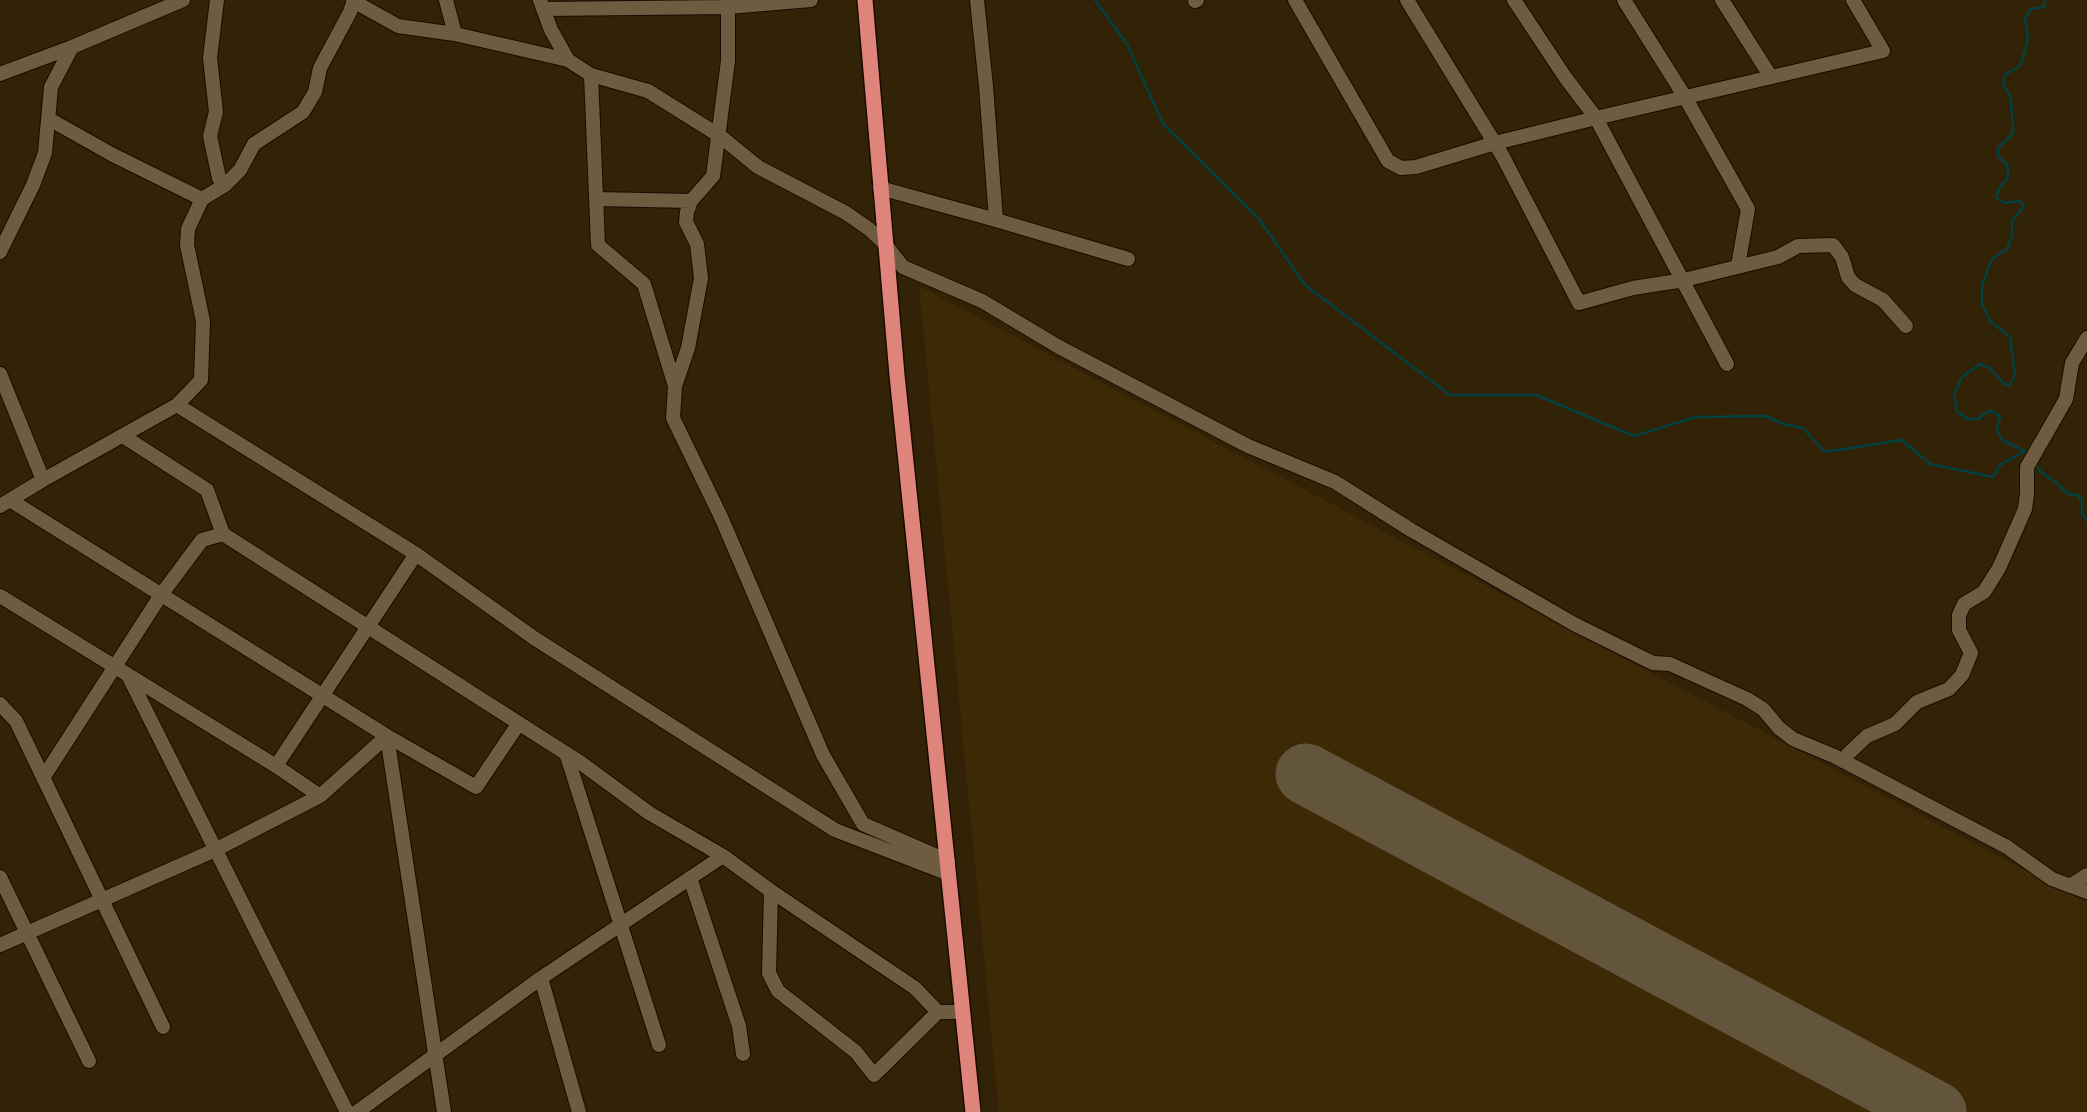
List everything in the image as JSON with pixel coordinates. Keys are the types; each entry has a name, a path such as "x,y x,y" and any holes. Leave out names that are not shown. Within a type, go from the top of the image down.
{"highway":[{"path":"865,0 885,244 973,1112"}],"street":[{"path":"0,74 72,47 182,0"},
{"path":"217,0 210,58 216,112 210,136 219,178 225,185"},
{"path":"446,0 454,34"},
{"path":"568,60 551,30 542,5 728,4 811,0"},
{"path":"977,0 986,86 996,220"},
{"path":"1295,0 1388,162 1401,168 1416,166 1495,143 1596,118 1883,51 1853,0"},
{"path":"1407,0 1495,143 1578,303 1633,288 1684,280 1778,257 1798,246 1832,245 1842,257 1848,277 1855,285 1883,300 1906,326"},
{"path":"1514,0 1596,118 1684,280 1727,364"},
{"path":"1624,0 1685,97 1748,209 1738,266"},
{"path":"1722,0 1771,77"},
{"path":"519,723 476,787 387,736 161,595 5,503 177,405 201,380 203,321 187,246 188,229 202,199 225,185 240,170 254,144 303,112 315,92 320,68 350,12 353,1 398,26 454,34 568,60 591,75 648,91 720,136 758,167 846,213 869,229 885,244 903,267 982,301 1059,347 1248,446 1335,482 1411,530 1574,624 1653,662 1670,664 1748,699 1762,709 1779,728 1793,739 1843,761 2007,847 2052,880 2087,892"},
{"path":"728,4 728,60 720,136 713,176 691,201 687,212 686,222 697,244 701,278 688,348 676,386 673,418 722,517 828,764 863,824 948,868"},
{"path":"0,252 33,185 45,153 51,87 72,47"},
{"path":"591,75 598,245 644,284 676,386"},
{"path":"49,119 113,155 202,199"},
{"path":"880,188 1128,259"},
{"path":"596,199 691,201"},
{"path":"1843,761 1867,736 1895,724 1917,702 1949,689 1962,676 1971,653 1959,630 1959,615 1964,604 1984,592 1999,568 2024,508 2027,494 2027,466 2066,400 2072,363 2087,338"},
{"path":"0,374 43,480"},
{"path":"177,405 416,554 534,638 835,830 948,868"},
{"path":"123,436 207,490 223,534 566,753 649,814 723,856 771,891 915,988 938,1012"},
{"path":"43,778 161,595 202,540 223,534"},
{"path":"276,766 416,554"},
{"path":"0,596 276,766 320,796"},
{"path":"128,675 346,1112"},
{"path":"1,706 16,721 163,1027"},
{"path":"0,945 215,850 320,796 387,736"},
{"path":"387,736 444,1112"},
{"path":"566,753 659,1044"},
{"path":"357,1112 541,978 723,856"},
{"path":"2070,886 2087,875"},
{"path":"0,877 88,1061"},
{"path":"690,878 739,1026 743,1054"},
{"path":"771,891 770,973 778,991 856,1052 874,1075 938,1012 963,1012"},
{"path":"541,978 579,1112"}],"shaded area":[{"path":"919,286 2087,903 2087,1112 999,1112"}],"waterway":[{"path":"1095,0 1127,44 1163,124 1259,219 1305,285 1450,395 1536,395 1634,436 1696,417 1766,416 1783,424 1803,428 1825,452 1902,440 1930,464 1993,477 2000,465 2025,451"},
{"path":"2029,455 2025,451 2002,440 1997,430 2000,417 1994,412 1988,411 1978,419 1968,419 1957,412 1954,394 1962,377 1980,364 1990,368 2004,384 2010,385 2015,375 2010,337 1990,321 1982,305 1982,285 1992,259 2007,249 2012,236 2012,221 2024,206 2020,201 2005,203 1996,198 1999,188 2008,178 2008,166 1998,156 1998,148 2013,133 2011,98 2003,84 2005,75 2021,65 2028,39 2025,18 2031,9 2044,7 2045,0"},
{"path":"2036,463 2040,471 2068,494 2078,495 2082,501 2082,514 2087,520"}],"runway":[{"path":"1306,774 1936,1112"}]}
